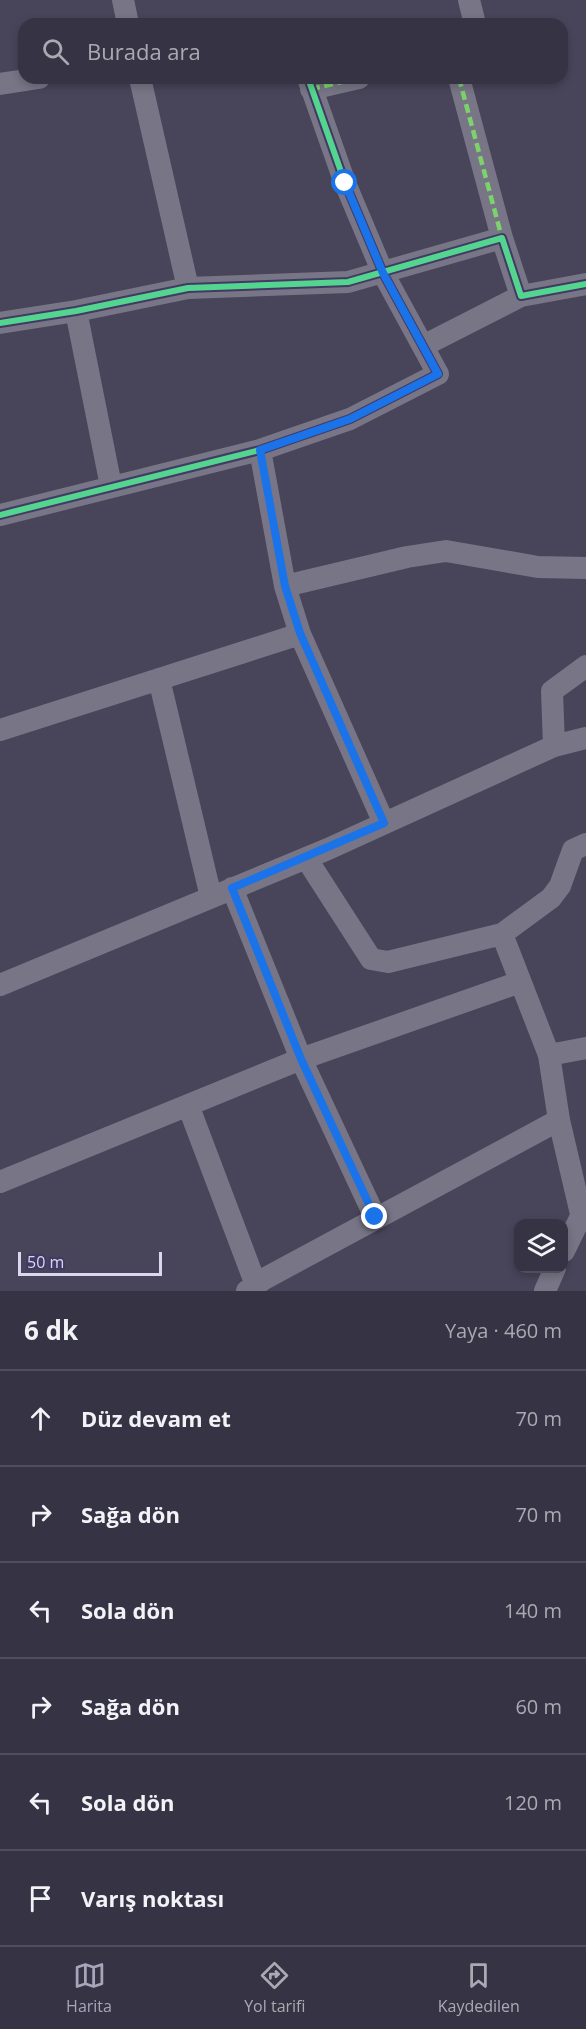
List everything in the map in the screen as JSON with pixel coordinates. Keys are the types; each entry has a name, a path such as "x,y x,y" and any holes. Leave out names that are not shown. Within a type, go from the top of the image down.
{"street":[{"path":"123,0 127,18"},
{"path":"469,0 474,18"},
{"path":"0,84 18,81"},
{"path":"141,84 188,288"},
{"path":"0,515 260,450 350,419 438,374 383,273 345,183 310,84"},
{"path":"461,84 502,238 521,296"},
{"path":"0,323 76,311 188,288 348,282 502,238"},
{"path":"423,346 521,296 586,284"},
{"path":"76,311 111,486"},
{"path":"260,450 285,586 300,633 384,823"},
{"path":"285,586 407,557 446,551 538,567 586,568"},
{"path":"0,730 300,633"},
{"path":"554,746 552,691 586,666"},
{"path":"159,679 211,897"},
{"path":"0,985 306,858 554,746 586,738"},
{"path":"306,858 371,959 388,962 502,934 551,898 560,886 573,850 586,844"},
{"path":"232,888 301,1059 375,1217"},
{"path":"502,934 549,1055 559,1120 584,1214 568,1244"},
{"path":"0,1182 301,1059 520,982"},
{"path":"549,1055 586,1048"},
{"path":"188,1105 252,1288 375,1217 559,1120"},
{"path":"545,1291 553,1273"}],"marked path":[{"path":"311,89 333,84"},
{"path":"461,84 502,238"}],"cycle path":[{"path":"0,515 260,450 350,419 438,374 383,273 345,183 310,84"},
{"path":"0,323 76,311 188,288 348,282 502,238 521,296 586,284"}],"route":[{"path":"345,183 383,273 438,374 350,419 260,450 285,586 300,633 384,823 232,888 301,1059 375,1217"}]}
